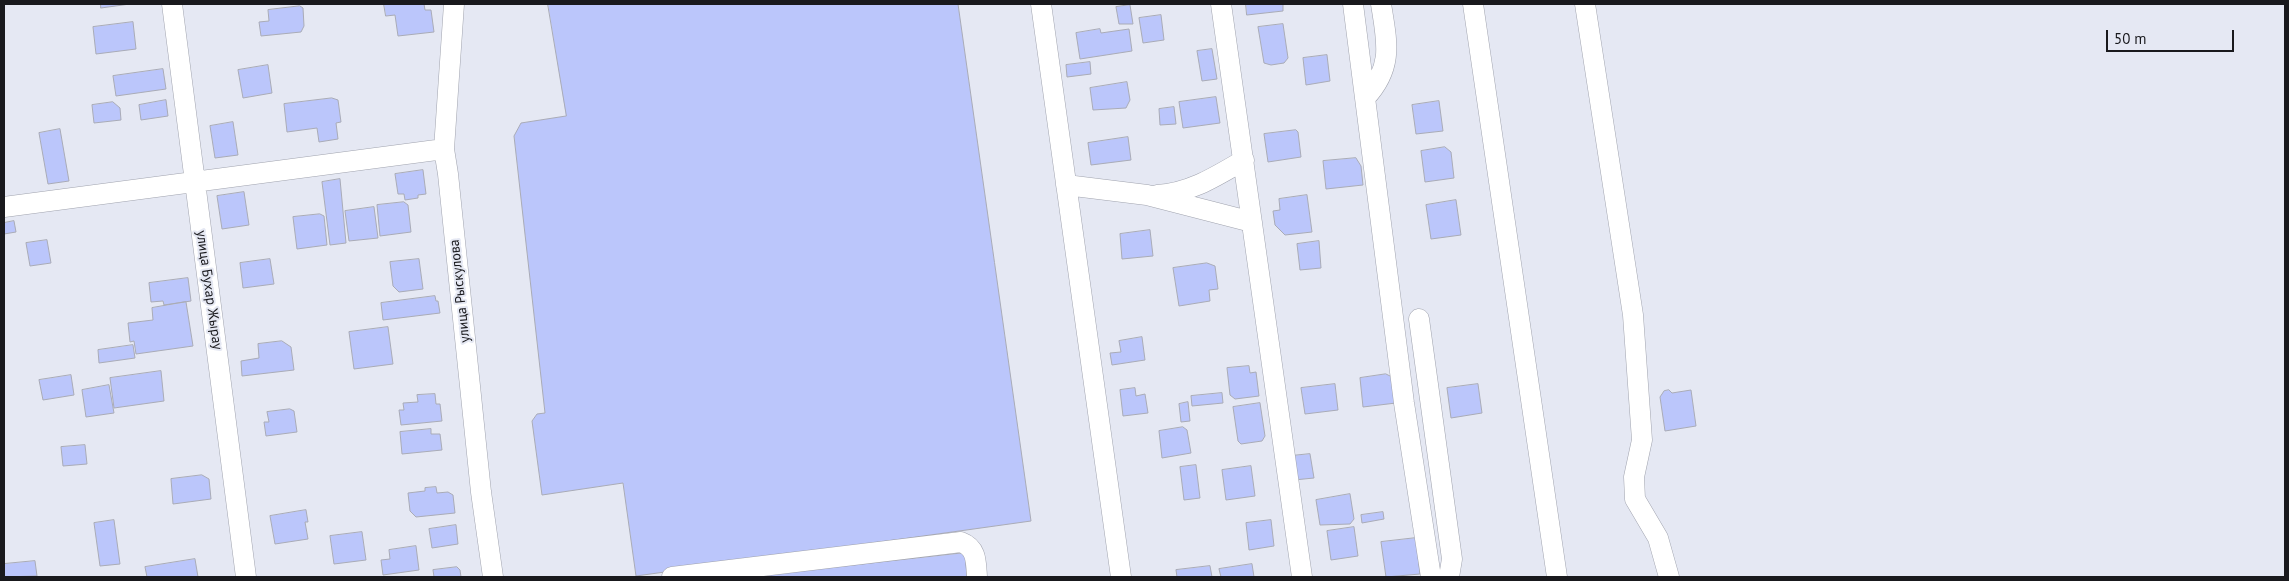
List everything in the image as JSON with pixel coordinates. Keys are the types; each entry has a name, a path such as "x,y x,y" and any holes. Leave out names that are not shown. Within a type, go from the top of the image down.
{"street":[{"name":"улица Бухар Жырау","path":"172,4 246,577"},
{"name":"улица Рыскулова","path":"454,4 444,149 481,492 494,577"},
{"path":"1041,4 1121,577"},
{"path":"1221,4 1302,577"},
{"path":"1352,4 1404,403 1431,577"},
{"path":"1365,98 1377,86 1388,48 1381,4"},
{"path":"1473,4 1557,577"},
{"path":"1585,4 1633,315 1642,440 1634,477 1635,499 1658,538 1669,577"},
{"path":"4,207 194,180 444,149"},
{"path":"1147,195 1174,194 1204,184 1244,160"},
{"path":"1066,185 1147,195 1252,222"},
{"path":"1419,319 1452,559 1449,577"},
{"path":"672,577 961,542 970,545 974,550 977,577"}],"building":[{"path":"101,4 130,4 101,8"},
{"path":"384,4 424,4 425,10 431,10 434,32 398,36 395,15 386,16"},
{"path":"548,4 958,4 1031,521 636,576 623,483 542,495 532,421 537,414 545,413 514,136 521,123 566,116"},
{"path":"1246,4 1283,4 1283,11 1247,15"},
{"path":"1130,5 1133,24 1119,24 1116,7"},
{"path":"300,6 303,8 304,26 301,32 261,36 259,22 269,21 268,10"},
{"path":"1161,15 1164,40 1143,43 1139,18"},
{"path":"133,22 136,49 96,54 93,27"},
{"path":"1283,24 1288,58 1284,63 1271,65 1264,63 1258,27"},
{"path":"1100,29 1101,33 1129,29 1132,51 1080,59 1076,33"},
{"path":"1212,49 1217,79 1202,81 1197,51"},
{"path":"1327,55 1330,81 1306,85 1303,58"},
{"path":"1090,62 1091,74 1067,77 1066,65"},
{"path":"268,65 272,93 243,98 238,70"},
{"path":"163,69 166,89 116,96 113,76"},
{"path":"1127,82 1130,100 1126,108 1093,110 1090,88"},
{"path":"1216,97 1220,123 1183,128 1179,102"},
{"path":"332,98 338,100 341,122 336,123 338,139 319,142 317,128 287,132 284,104"},
{"path":"166,100 168,116 141,120 139,105"},
{"path":"1439,101 1443,131 1416,134 1412,105"},
{"path":"113,102 120,108 121,120 94,123 92,105"},
{"path":"1174,107 1176,124 1160,125 1159,109"},
{"path":"233,122 238,155 215,158 210,126"},
{"path":"60,129 69,181 48,184 39,133"},
{"path":"1296,130 1298,132 1301,157 1268,162 1264,134"},
{"path":"1128,137 1131,160 1091,165 1088,143"},
{"path":"1445,147 1451,152 1454,178 1425,182 1421,151"},
{"path":"1356,158 1361,166 1363,185 1326,189 1323,161"},
{"path":"423,170 426,194 418,195 418,198 405,200 404,194 398,194 395,174"},
{"path":"340,179 346,243 330,245 322,182"},
{"path":"244,192 249,225 222,229 217,196"},
{"path":"1307,195 1312,232 1285,235 1275,225 1273,211 1280,210 1279,199"},
{"path":"1456,200 1461,235 1431,239 1426,205"},
{"path":"404,202 408,205 411,232 380,236 377,205"},
{"path":"374,207 378,238 349,241 345,211"},
{"path":"320,214 324,216 327,245 297,249 293,217"},
{"path":"14,221 16,232 4,234 4,223"},
{"path":"1150,230 1153,256 1122,259 1120,234"},
{"path":"47,240 51,263 30,266 26,243"},
{"path":"1319,241 1321,268 1300,270 1297,244"},
{"path":"270,259 274,284 243,288 240,263"},
{"path":"419,259 423,289 399,292 393,286 390,262"},
{"path":"1207,263 1215,266 1218,289 1209,290 1210,301 1179,306 1173,268"},
{"path":"188,278 191,301 164,305 163,301 151,302 149,283"},
{"path":"435,296 440,313 383,320 381,303"},
{"path":"186,302 193,346 136,354 134,341 130,342 128,323 153,320 152,308"},
{"path":"388,327 393,364 354,369 349,332"},
{"path":"1142,337 1145,360 1112,365 1110,353 1121,352 1119,341"},
{"path":"282,341 291,347 294,370 242,376 241,361 259,358 258,344"},
{"path":"133,345 135,358 99,363 98,350"},
{"path":"1249,366 1250,373 1256,372 1259,396 1235,399 1230,395 1227,368"},
{"path":"161,371 164,401 114,408 110,378"},
{"path":"1386,374 1392,377 1396,403 1363,407 1360,378"},
{"path":"71,375 74,395 43,400 39,380"},
{"path":"1335,384 1338,410 1305,414 1301,388"},
{"path":"1478,384 1482,413 1451,418 1447,388"},
{"path":"109,385 114,413 86,417 82,390"},
{"path":"1135,388 1136,396 1145,394 1148,413 1123,416 1120,390"},
{"path":"1669,390 1672,393 1691,390 1696,426 1665,431 1660,397 1664,391"},
{"path":"1222,393 1223,403 1192,406 1191,396"},
{"path":"435,394 436,404 440,404 442,421 401,425 399,410 404,410 403,403 418,402 417,395"},
{"path":"1188,402 1190,421 1181,422 1179,404"},
{"path":"1260,403 1265,436 1262,441 1241,444 1238,441 1233,407"},
{"path":"290,409 294,411 297,432 266,436 264,422 269,422 267,412"},
{"path":"1183,427 1187,430 1191,453 1162,458 1159,431"},
{"path":"431,429 431,434 440,434 442,450 402,454 400,432"},
{"path":"85,445 87,464 63,466 61,447"},
{"path":"1310,454 1314,478 1294,480 1291,456"},
{"path":"1196,465 1200,498 1184,500 1180,467"},
{"path":"1251,466 1255,496 1226,500 1222,470"},
{"path":"202,475 209,479 211,499 173,504 171,479"},
{"path":"436,487 437,493 448,492 453,495 455,513 416,517 410,511 408,493 425,491 425,488"},
{"path":"1350,494 1354,519 1350,524 1320,525 1316,500"},
{"path":"306,510 308,522 305,522 308,539 275,544 270,516"},
{"path":"1383,512 1384,519 1362,523 1361,515"},
{"path":"114,520 120,564 100,566 94,523"},
{"path":"1271,520 1274,546 1249,550 1246,523"},
{"path":"456,525 458,544 432,548 429,529"},
{"path":"1354,527 1358,556 1331,560 1327,531"},
{"path":"362,532 366,560 334,564 330,536"},
{"path":"1416,538 1420,574 1386,577 1381,542"},
{"path":"416,546 419,570 383,575 381,560 390,559 389,550"},
{"path":"965,553 967,577 744,577"},
{"path":"195,559 198,577 147,577 145,567"},
{"path":"35,561 37,576 4,577 4,564"},
{"path":"1252,564 1254,577 1221,577 1219,569"},
{"path":"1210,566 1212,577 1177,577 1176,570"},
{"path":"457,567 460,570 461,577 434,577 433,570"}]}
